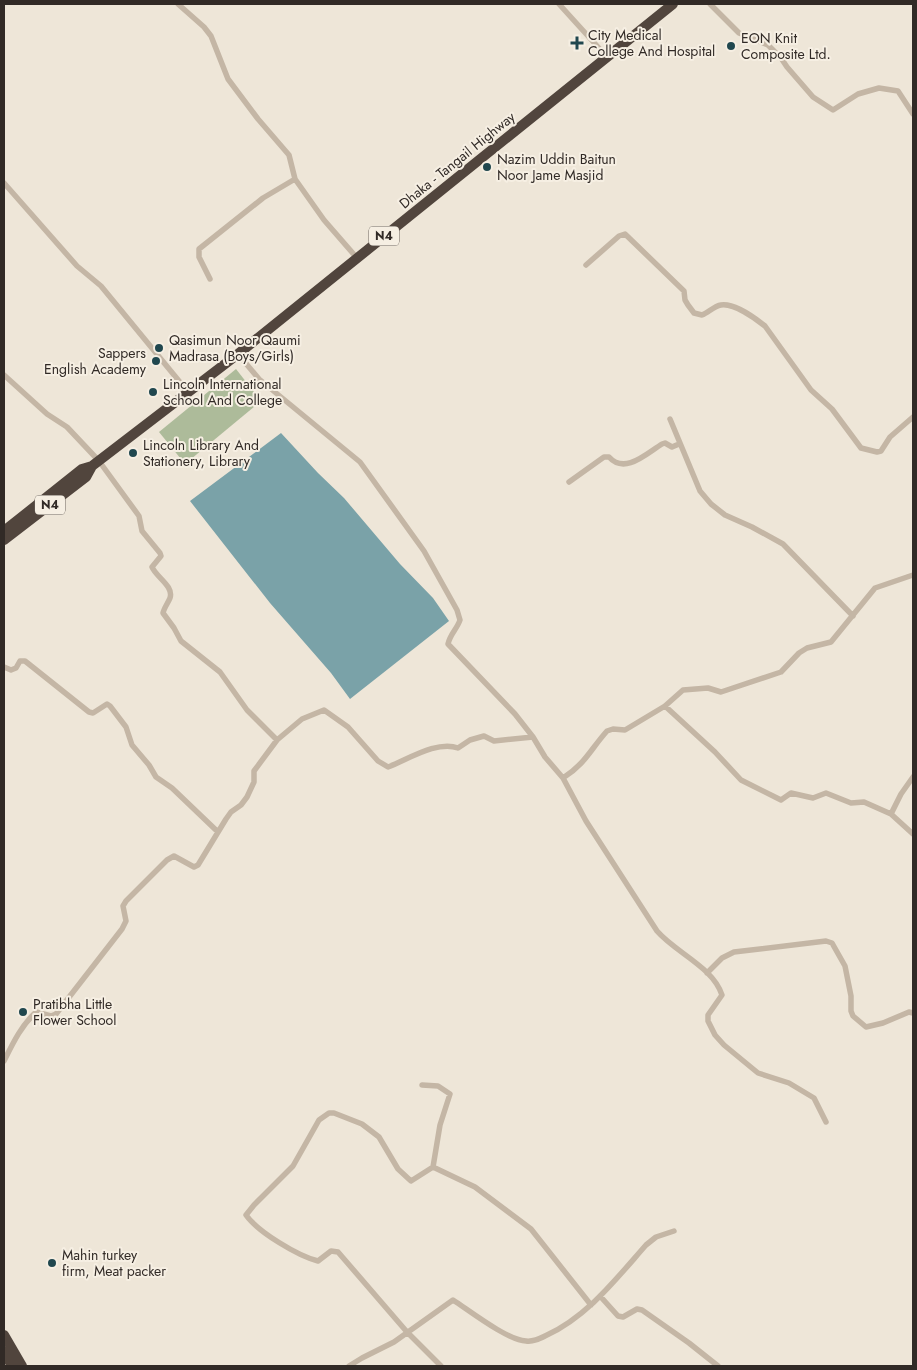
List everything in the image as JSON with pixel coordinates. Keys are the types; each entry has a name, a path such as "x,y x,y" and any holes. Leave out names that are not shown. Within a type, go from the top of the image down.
{"highway":[{"name":"Dhaka - Tangail Highway","path":"4,531 82,469 95,463 238,354 672,4"},
{"name":"Dhaka - Tangail Highway","path":"4,540 86,477 95,463"},
{"path":"4,1335 22,1366"},
{"path":"4,1352 12,1366"}],"street":[{"path":"178,4 204,27 211,36 228,79 258,119 289,155 296,179 324,220 357,258"},
{"path":"559,4 607,57"},
{"path":"710,4 739,33 768,45 813,97 833,110 858,94 878,88 898,91 913,114"},
{"path":"210,279 199,257 200,249 262,198 296,179"},
{"path":"4,183 77,266 101,286 188,392"},
{"path":"586,265 619,236 625,234 684,291 685,300 694,313 702,315 721,306 731,307 756,318 765,326 811,390 832,409 861,448 877,452 881,450 890,437 913,418"},
{"path":"238,354 260,379 320,432 360,462 424,551 457,610 460,620 458,626 449,637 448,644 515,714 533,736 546,757 563,778 586,821 666,942 707,973 719,986 722,995 708,1015 708,1020 715,1035 724,1046 758,1073 789,1083 814,1098 826,1122"},
{"path":"4,375 47,414 67,427 139,516 142,531 161,556 152,567 157,576 169,588 170,598 163,613 174,628 180,641 220,672 247,710 277,740"},
{"path":"670,419 700,491 712,504 725,515 783,544 853,616"},
{"path":"569,482 604,457 609,457 619,464 629,463 640,460 662,444 672,447 679,444"},
{"path":"563,778 584,762 607,730 624,730 665,706 683,690 708,688 721,692 781,672 799,653 807,648 831,642 877,587 913,574"},
{"path":"4,667 11,670 16,668 20,662 25,661 89,712 93,713 107,704 110,706 126,727 132,745 156,778 172,788 218,832"},
{"path":"665,706 715,752 740,780 781,800 794,793 813,798 826,794 851,803 864,802 891,814 913,834"},
{"path":"4,1061 27,1020 36,1012 51,1016 56,1014 122,929 126,921 123,906 126,901 167,860 174,856 180,858 188,865 194,867 198,865 231,812 241,805 247,797 254,782 254,771 277,740 302,719 324,710 348,727 378,761 388,767 439,746 458,748 470,740 484,736 494,741 533,736"},
{"path":"891,814 901,794 913,777"},
{"path":"707,973 722,958 734,952 826,941 832,943 845,966 851,996 851,1011 866,1027 874,1026 909,1012 913,1013"},
{"path":"422,1085 438,1086 450,1094 440,1124 433,1167 411,1181 398,1168 379,1137 362,1124 334,1113 329,1114 319,1120 293,1166 246,1215 264,1233 304,1257 318,1261 331,1251 338,1252 408,1332 441,1366"},
{"path":"433,1167 475,1187 531,1229 591,1305"},
{"path":"349,1366 394,1342 453,1300 496,1328 514,1337 526,1341 536,1340 560,1329 591,1305 646,1245 656,1237 674,1231"},
{"path":"600,1296 618,1316 623,1317 637,1309 642,1310 689,1342 718,1366"}],"green space":[{"path":"236,369 261,401 185,464 159,432"}],"water":[{"path":"281,433 344,498 400,564 433,598 449,621 350,699 331,673 270,603 190,501"}],"place":[{"name":"City Medical College And Hospital","path":"577,43"},
{"name":"EON Knit Composite Ltd.","path":"731,46"},
{"name":"Nazim Uddin Baitun Noor Jame Masjid","path":"487,167"},
{"name":"Qasimun Noor Qaumi Madrasa (Boys/Girls)","path":"159,348"},
{"name":"Sappers English Academy","path":"156,361"},
{"name":"Lincoln International School And College","path":"153,392"},
{"name":"Lincoln Library And Stationery, Library","path":"133,453"},
{"name":"Pratibha Little Flower School","path":"23,1012"},
{"name":"Mahin turkey firm, Meat packer","path":"52,1263"}]}
